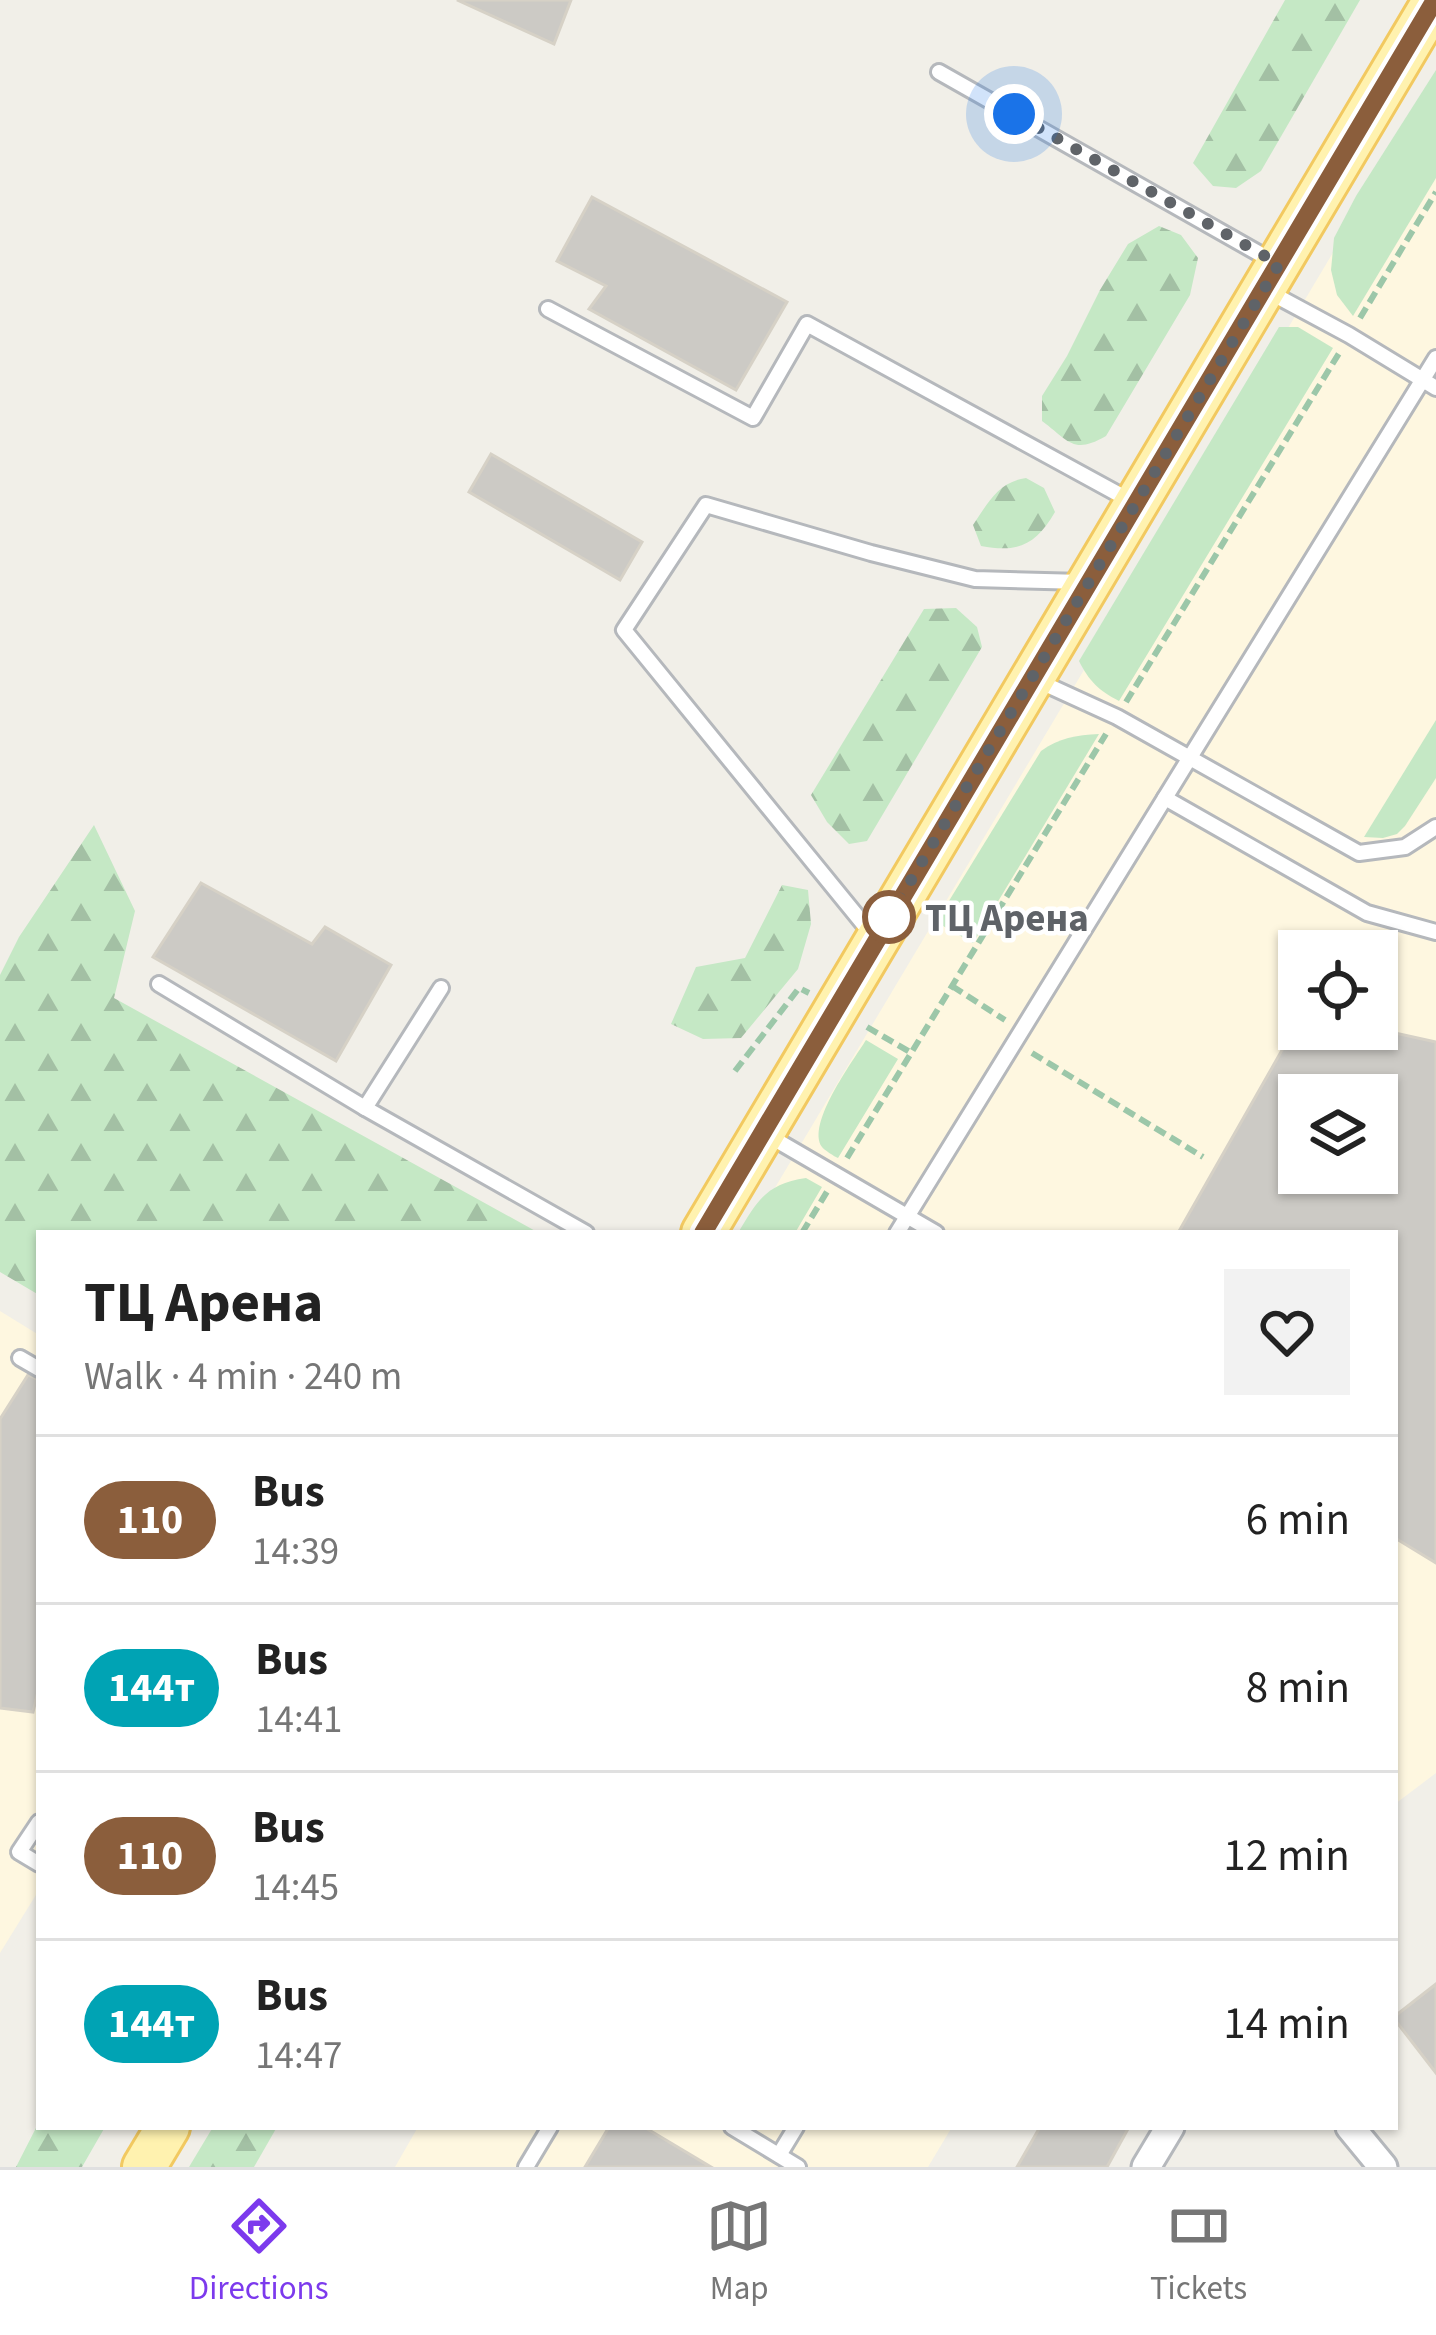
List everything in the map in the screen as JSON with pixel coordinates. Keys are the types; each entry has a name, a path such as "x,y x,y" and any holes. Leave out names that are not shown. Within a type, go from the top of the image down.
{"main road":[{"path":"705,1230 1435,0"},
{"path":"144,2167 166,2130"}],"street":[{"path":"1146,2167 1168,2130"},
{"path":"1352,2130 1383,2167"}],"lane":[{"path":"939,71 1271,277 1349,335 1429,384"},
{"path":"548,309 753,418 807,324 1136,503"},
{"path":"899,1230 1189,759 1429,384 1436,358"},
{"path":"876,939 624,630 706,505 975,579 1088,582"},
{"path":"1032,678 1117,717 1358,853 1405,847 1436,826"},
{"path":"1165,798 1367,913 1436,932"},
{"path":"159,983 365,1108 581,1230"},
{"path":"365,1108 441,988"},
{"path":"764,1133 931,1230"},
{"path":"20,1358 36,1367"},
{"path":"36,1827 20,1852 36,1862"},
{"path":"526,2167 548,2130"},
{"path":"737,2130 798,2167"},
{"path":"779,2155 794,2130"}],"path":[{"path":"804,1230 1436,192"},
{"path":"952,986 1015,1026 1014,1042 1203,1157"}],"shaded area":[{"path":"1436,80 1436,1773 1398,1802 1398,1230 750,1230"},
{"path":"0,1311 36,1333 36,1895 0,1953"},
{"path":"416,2130 950,2130 928,2167 395,2167"}],"green space":[{"path":"1285,0 1360,0 1261,171 1236,188 1213,186 1193,163"},
{"path":"1436,70 1436,178 1353,316 1337,295 1331,270 1334,238"},
{"path":"1159,226 1181,235 1198,258 1190,295 1106,436 1086,444 1072,443 1042,421 1042,396 1128,244"},
{"path":"1279,327 1298,327 1333,348 1119,701 1095,685 1079,661"},
{"path":"1026,478 1044,488 1055,512 1048,523 1025,544 981,546 973,525 1001,489"},
{"path":"956,608 977,627 982,647 867,841 849,844 827,822 811,795 924,609"},
{"path":"1436,720 1436,778 1397,834 1364,837"},
{"path":"1099,734 973,943 936,922 1041,751 1068,738"},
{"path":"94,825 135,911 114,998 534,1230 36,1230 36,1293 0,1272 0,975 19,937"},
{"path":"782,885 808,890 811,924 798,969 741,1038 703,1039 671,1024 696,967 745,958"},
{"path":"866,1040 898,1059 838,1158 822,1147 820,1124"},
{"path":"806,1178 822,1187 797,1230 740,1230 764,1195 781,1184"},
{"path":"36,2128 103,2130 82,2167 16,2167"},
{"path":"211,2130 275,2130 254,2167 189,2167"}],"building":[{"path":"457,0 571,0 554,44"},
{"path":"592,197 787,302 736,390 589,309 606,286 557,261"},
{"path":"491,454 642,542 620,580 469,492"},
{"path":"201,883 312,944 325,927 391,965 336,1061 153,957"},
{"path":"1398,1034 1436,1042 1436,1563 1398,1540 1398,1230 1180,1230 1282,1050 1398,1050"},
{"path":"28,1375 36,1379 33,1712 0,1708 0,1419"},
{"path":"1436,1984 1436,2073 1398,2024 1398,2014"},
{"path":"607,2130 649,2130 711,2167 585,2167"},
{"path":"1038,2130 1127,2130 1107,2167 1017,2167"}],"bus line":[{"name":"110","path":"705,1230 1435,0"}],"place":[{"name":"ТЦ Арена","path":"889,917"}],"route":[{"path":"889,917 1279,264 1014,114"}]}
